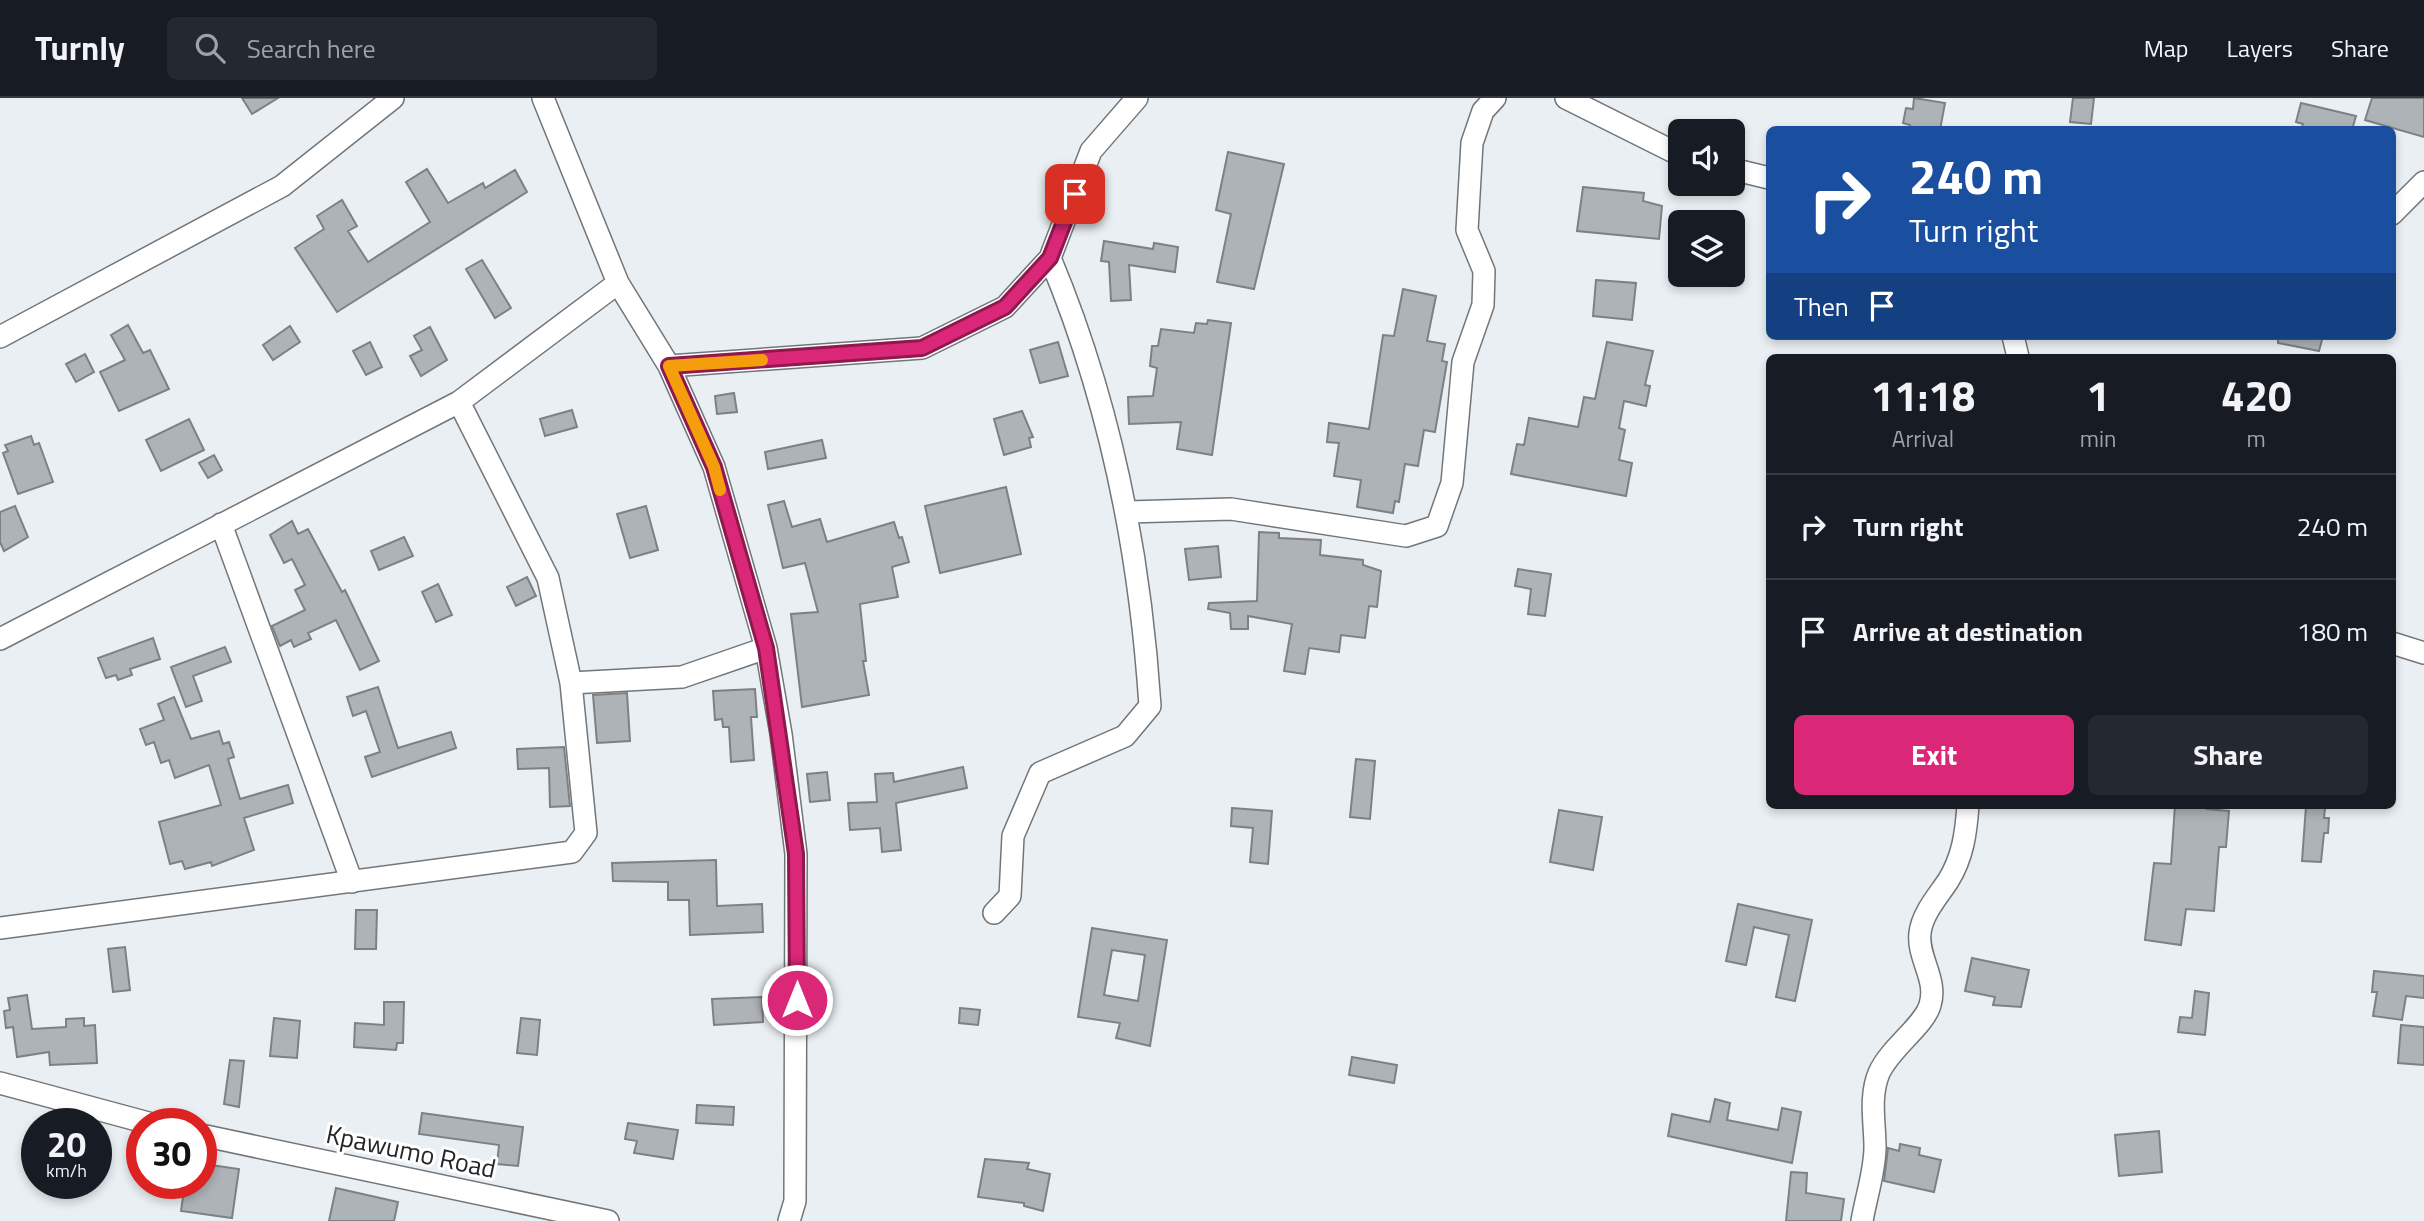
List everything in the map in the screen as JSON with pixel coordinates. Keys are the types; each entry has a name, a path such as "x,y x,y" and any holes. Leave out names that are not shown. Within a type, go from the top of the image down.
{"street":[{"path":"0,337 282,186 393,98"},
{"path":"543,98 618,283 669,366 714,467 766,648 796,854 795,1201 789,1221"},
{"path":"669,366 922,348 1005,307 1050,258 1091,151 1137,98"},
{"path":"1128,512 1231,509 1406,536 1437,526 1452,483 1463,362 1483,304 1484,271 1467,230 1472,143 1483,111 1495,98"},
{"path":"1566,98 1668,149"},
{"path":"1745,172 1766,177"},
{"path":"2396,210 2424,183"},
{"path":"994,913 1010,896 1013,836 1041,773 1125,736 1150,706 1146,636 1128,512 1078,323 1050,258"},
{"path":"0,639 56,613 221,524 459,402 618,283"},
{"path":"0,928 572,852 586,833 571,683 548,578 459,402"},
{"path":"221,524 352,882"},
{"path":"2396,644 2424,653"},
{"path":"571,683 682,677 766,648"},
{"path":"1861,1221 1875,1150 1873,1107 1879,1074 1896,1046 1930,1008 1933,985 1925,965 1920,933 1933,901 1949,880 1965,846 1968,809"},
{"path":"0,1083 126,1117"},
{"name":"Kpawumo Road","path":"217,1138 608,1221"}],"building":[{"path":"242,98 278,98 252,114"},
{"path":"1914,98 1945,103 1941,126 1910,126 1903,123 1906,108 1913,109"},
{"path":"2073,98 2094,98 2091,124 2070,122"},
{"path":"2372,98 2424,98 2424,137 2396,129 2396,126 2365,120"},
{"path":"2301,103 2356,116 2353,126 2302,126 2296,122"},
{"path":"1228,152 1284,164 1254,289 1217,282 1231,214 1216,210"},
{"path":"427,169 448,203 483,183 485,188 515,170 527,192 337,312 295,248 324,229 317,216 342,200 357,226 348,231 368,262 430,222 406,182"},
{"path":"1583,187 1644,193 1643,201 1662,206 1659,239 1577,231"},
{"path":"1104,241 1153,249 1154,243 1178,247 1175,272 1129,265 1131,300 1111,301 1109,262 1101,261"},
{"path":"482,260 511,308 495,318 466,269"},
{"path":"1596,280 1636,283 1632,320 1593,316"},
{"path":"1403,289 1436,296 1427,341 1445,344 1442,361 1447,362 1435,432 1424,430 1418,466 1405,464 1399,502 1395,501 1393,513 1357,507 1361,480 1334,476 1339,443 1327,442 1329,423 1369,429 1383,335 1394,336"},
{"path":"1208,320 1231,323 1212,455 1177,449 1181,422 1129,424 1128,397 1153,396 1157,368 1150,366 1152,346 1158,346 1161,329 1194,333 1196,323 1207,324"},
{"path":"128,325 143,353 150,350 169,389 119,411 100,372 125,360 111,335"},
{"path":"290,326 300,342 273,360 263,345"},
{"path":"430,327 447,360 421,376 410,356 422,350 414,336"},
{"path":"2278,340 2322,340 2319,351 2278,343"},
{"path":"370,342 382,367 366,375 353,351"},
{"path":"1058,342 1068,376 1040,383 1030,350"},
{"path":"1607,342 1653,351 1645,385 1650,386 1646,406 1624,401 1619,428 1625,430 1619,460 1632,463 1626,496 1511,474 1517,444 1524,445 1529,418 1578,427 1584,397 1595,399"},
{"path":"85,354 94,372 76,382 66,364"},
{"path":"734,393 737,412 717,414 715,396"},
{"path":"572,410 577,427 545,436 540,419"},
{"path":"1022,411 1033,437 1029,438 1031,447 1004,455 994,419"},
{"path":"189,419 204,450 161,471 146,440"},
{"path":"31,436 34,445 39,443 53,482 18,494 3,453 8,451 5,445"},
{"path":"822,440 826,458 768,469 765,452"},
{"path":"214,455 222,470 208,478 199,463"},
{"path":"1006,487 1021,554 940,573 925,506"},
{"path":"784,501 792,527 820,519 827,542 894,522 899,538 902,537 909,562 892,567 898,597 860,604 866,661 863,661 869,695 802,707 791,614 818,612 805,563 783,568 768,505"},
{"path":"15,506 28,537 4,551 0,542 0,512"},
{"path":"646,506 658,550 630,558 617,514"},
{"path":"292,521 298,534 308,529 342,592 345,590 379,661 360,670 336,620 308,633 311,639 294,647 291,640 280,646 272,626 305,610 295,590 305,585 292,559 284,563 270,535"},
{"path":"1259,532 1279,533 1279,538 1321,540 1320,555 1363,560 1363,565 1381,571 1377,607 1369,606 1365,638 1341,635 1339,652 1309,648 1305,674 1284,671 1292,624 1248,616 1248,629 1231,629 1230,613 1208,609 1209,603 1257,601"},
{"path":"404,537 413,556 379,570 371,551"},
{"path":"1218,546 1221,577 1189,580 1185,549"},
{"path":"1518,569 1551,574 1545,616 1528,614 1531,589 1515,586"},
{"path":"527,577 536,596 516,606 507,587"},
{"path":"438,584 452,615 436,622 422,592"},
{"path":"153,638 160,659 130,669 132,675 118,680 116,675 106,678 98,658"},
{"path":"225,647 231,662 193,676 202,701 186,707 171,667"},
{"path":"378,687 398,748 451,732 456,748 372,777 365,757 380,752 366,711 353,716 347,697"},
{"path":"755,689 757,717 751,717 754,760 731,762 729,727 723,727 722,719 715,720 713,691"},
{"path":"627,693 630,741 597,743 593,695"},
{"path":"174,697 191,739 219,731 223,744 229,742 234,757 228,759 240,799 288,785 293,803 244,818 254,850 212,866 211,862 185,869 182,861 170,864 159,822 221,805 209,765 175,778 169,760 161,763 154,742 146,745 140,729 164,720 158,704"},
{"path":"564,747 570,806 550,807 549,768 518,769 517,749"},
{"path":"1356,759 1375,761 1370,819 1350,817"},
{"path":"963,767 967,788 896,803 901,850 882,852 880,828 850,830 848,803 877,802 875,774 893,773 894,782"},
{"path":"827,772 830,800 810,802 807,774"},
{"path":"1232,808 1272,811 1268,864 1250,862 1253,828 1231,826"},
{"path":"2175,809 2229,811 2226,847 2219,847 2214,911 2186,909 2181,945 2145,940 2154,863 2171,864"},
{"path":"2306,809 2325,809 2324,818 2329,818 2328,833 2324,833 2321,862 2302,861"},
{"path":"1559,810 1602,817 1593,870 1550,862"},
{"path":"716,860 717,906 762,904 763,932 690,935 689,900 668,900 668,882 613,881 612,863"},
{"path":"1738,904 1812,920 1795,1001 1776,997 1789,935 1754,927 1746,965 1726,961"},
{"path":"356,910 377,910 376,949 355,949"},
{"path":"1092,928 1167,940 1150,1046 1116,1038 1120,1023 1078,1017","holes":["1112,950 1145,955 1138,1001 1104,995"]},
{"path":"125,947 130,990 113,992 108,949"},
{"path":"1972,958 2029,970 2021,1007 1993,1005 1995,997 1965,991"},
{"path":"2374,971 2424,976 2424,998 2406,996 2402,1020 2373,1016 2377,992 2372,992"},
{"path":"2195,991 2209,993 2205,1035 2178,1032 2180,1017 2192,1018"},
{"path":"27,995 32,1029 66,1027 66,1019 84,1018 84,1026 95,1025 97,1063 50,1065 49,1052 17,1057 13,1027 6,1028 4,1011 10,1010 8,998"},
{"path":"762,997 763,1022 714,1025 712,999"},
{"path":"384,1002 404,1002 403,1043 397,1043 396,1050 354,1047 355,1023 384,1025"},
{"path":"960,1008 980,1010 978,1025 959,1023"},
{"path":"274,1018 300,1021 297,1058 270,1056"},
{"path":"521,1018 540,1020 537,1055 517,1053"},
{"path":"2401,1025 2424,1027 2424,1065 2398,1063"},
{"path":"1352,1057 1397,1065 1394,1083 1349,1075"},
{"path":"230,1060 244,1061 239,1107 224,1104"},
{"path":"1715,1099 1730,1103 1727,1120 1778,1130 1782,1108 1801,1112 1792,1163 1668,1136 1672,1114 1710,1122"},
{"path":"697,1105 734,1107 733,1125 696,1123"},
{"path":"422,1113 523,1127 518,1166 497,1164 499,1145 419,1134"},
{"path":"628,1123 678,1130 673,1159 634,1153 637,1141 625,1139"},
{"path":"2159,1131 2162,1172 2119,1176 2115,1135"},
{"path":"1900,1144 1920,1148 1919,1155 1941,1160 1934,1192 1884,1181 1888,1148 1899,1151"},
{"path":"985,1159 1029,1163 1027,1169 1050,1174 1043,1211 1024,1206 1024,1203 978,1197"},
{"path":"217,1166 239,1169 232,1218 181,1211 183,1199 217,1199"},
{"path":"1791,1172 1807,1173 1806,1193 1844,1199 1841,1221 1786,1221"},
{"path":"336,1188 398,1202 394,1221 329,1221"}],"slow traffic":[{"path":"720,490 714,467 669,366 762,360"}],"route":[{"path":"797,1000 796,854 781,734 766,648 714,467 669,366 922,348 1005,307 1050,258 1075,194"}]}
